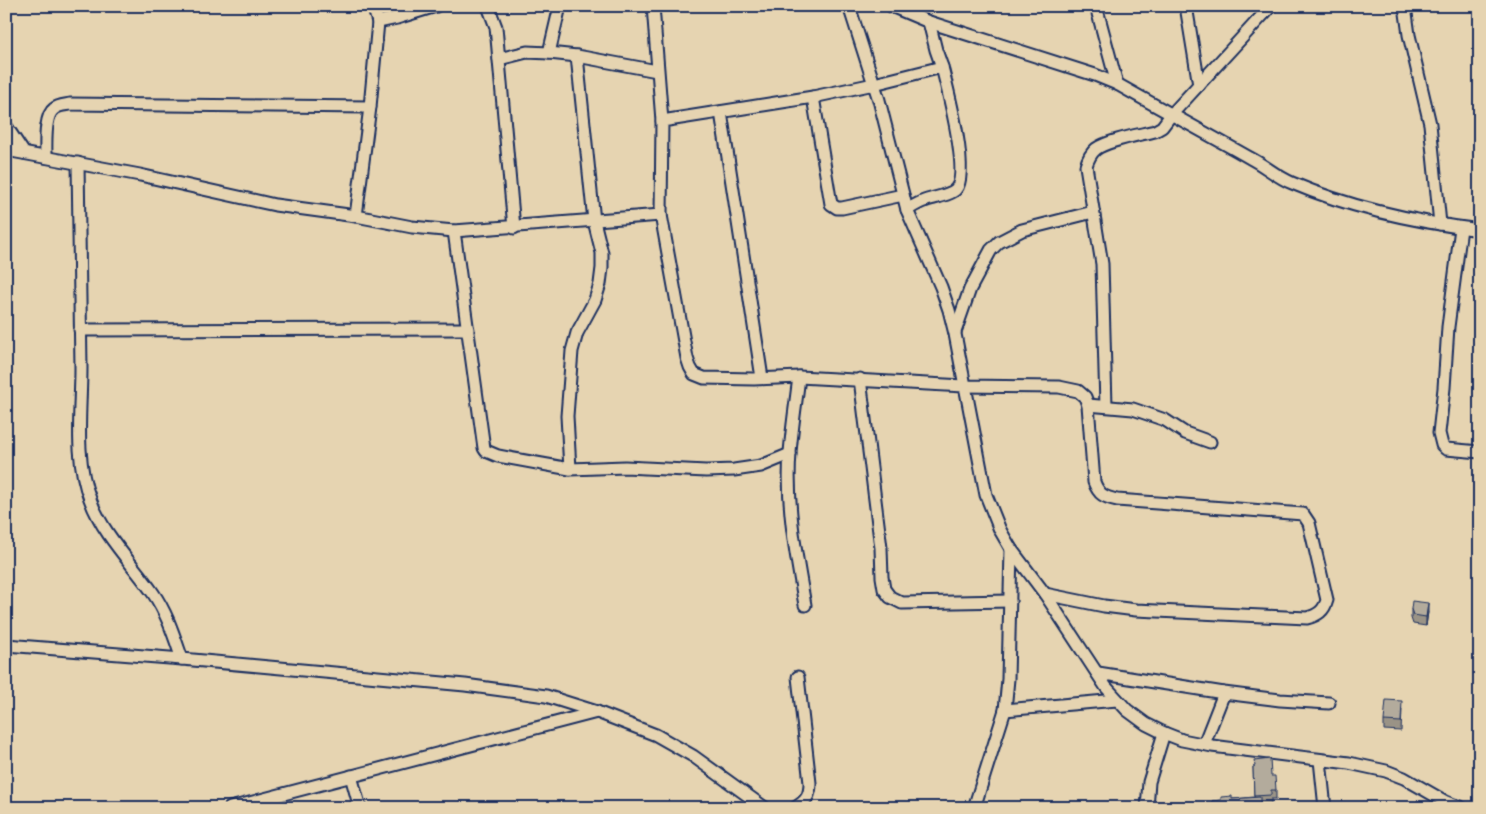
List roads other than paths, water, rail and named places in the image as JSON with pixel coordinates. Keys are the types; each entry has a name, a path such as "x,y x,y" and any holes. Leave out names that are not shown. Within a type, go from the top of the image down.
{"street":[{"path":"356,216 370,107 378,22 373,6"},
{"path":"378,22 436,6"},
{"path":"488,6 496,27 514,228"},
{"path":"549,53 560,6"},
{"path":"652,6 662,121 660,215 690,367 694,374 704,378 798,376 964,386 1059,387 1078,391 1085,397 1088,405 1094,482 1097,490 1106,497 1117,500 1303,514 1309,523 1327,600 1321,612 1307,618 1136,610 1104,606 1045,594"},
{"path":"848,6 874,84 907,210 949,310 986,495 1000,530 1011,548 1045,594 1106,687 1126,710 1146,724 1182,740 1349,763 1386,771 1404,778 1446,805 1462,808"},
{"path":"891,6 929,22 1095,74 1117,84 1252,158 1290,182 1323,195 1379,211 1461,228 1480,230"},
{"path":"1096,6 1117,84"},
{"path":"1186,6 1199,85"},
{"path":"1106,406 1102,264 1086,166 1089,157 1095,150 1104,145 1155,131 1162,127 1271,6"},
{"path":"1405,6 1409,35 1430,124 1440,224"},
{"path":"907,210 923,201 950,192 956,188 960,181 961,166 958,142 942,67 929,22"},
{"path":"499,59 527,52 549,53 577,56 658,71"},
{"path":"570,469 567,416 572,351 577,333 595,300 602,268 602,253 594,221 577,56"},
{"path":"662,121 813,97 942,67"},
{"path":"813,97 831,204 837,208 842,208 903,195"},
{"path":"46,157 50,114 53,109 70,104 370,107"},
{"path":"721,112 762,378"},
{"path":"6,126 24,153"},
{"path":"6,150 78,163 275,205 356,216 412,227 454,231 514,228 660,215"},
{"path":"78,163 82,469 90,500 105,528 166,613 182,659"},
{"path":"955,334 970,289 991,250 999,242 1022,230 1093,212"},
{"path":"1461,228 1448,327 1439,439 1446,449 1480,452"},
{"path":"454,231 484,448 486,451 498,456 570,469 624,467 706,471 734,470 761,466 790,454"},
{"path":"80,330 468,330"},
{"path":"798,376 790,454 790,494 794,541 805,605"},
{"path":"860,380 882,548 884,589 890,597 902,603 1010,601"},
{"path":"1088,405 1133,408 1165,420 1185,433 1210,442"},
{"path":"974,808 1005,710 1008,679 1011,548"},
{"path":"6,645 465,684 546,696 597,712 656,735 693,756 765,808"},
{"path":"1098,673 1224,693 1280,700 1329,703"},
{"path":"795,808 803,803 810,792 798,677"},
{"path":"1204,744 1224,693"},
{"path":"1005,710 1117,700"},
{"path":"230,808 597,712"},
{"path":"1147,808 1149,782 1164,733"},
{"path":"1320,760 1324,808"},
{"path":"351,776 360,808"}]}
